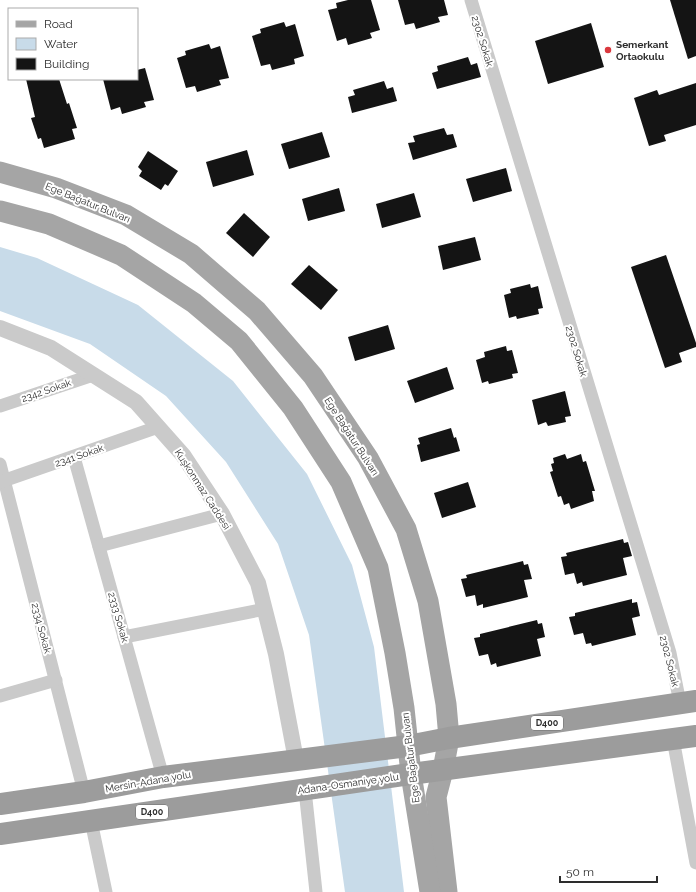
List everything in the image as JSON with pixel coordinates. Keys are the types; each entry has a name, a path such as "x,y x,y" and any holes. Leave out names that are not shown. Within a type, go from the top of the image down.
{"highway":[{"name":"D400","path":"296,760 403,747 449,738 688,702"},
{"name":"Adana-Osmaniye yolu","path":"0,834 407,775 696,736"},
{"name":"Mersin-Adana yolu","path":"0,804 84,792 163,776 296,760"}],"main road":[{"name":"Ege Bağatur Bulvarı","path":"0,172 56,188 126,215 191,254 257,310 313,376 368,458 406,529 428,601 446,704 449,738 436,798 447,892"},
{"name":"Ege Bağatur Bulvarı","path":"0,211 49,224 121,255 194,303 239,341 293,408 341,482 378,568 404,708 403,747 407,775 430,892"}],"street":[{"name":"2302 Sokak","path":"471,0 670,653 688,702"},
{"name":"Kuşkonmaz Caddesi","path":"0,328 51,348 136,402 183,455 222,514 258,582 276,654 296,760"},
{"name":"2342 Sokak","path":"0,406 93,375"},
{"name":"2341 Sokak","path":"2,482 158,427"},
{"name":"2333 Sokak","path":"74,457 163,776"},
{"name":"2334 Sokak","path":"0,464 2,482 56,680 84,792"},
{"path":"99,546 222,514"},
{"path":"124,637 265,609"},
{"path":"0,696 56,680"},
{"path":"673,739 696,863"},
{"path":"305,790 316,892"},
{"path":"91,821 106,892"}],"water":[{"path":"0,247 37,258 138,305 233,381 307,474 352,565 374,647 404,892 345,892 309,635 278,544 226,462 166,396 90,344 0,311"}],"building":[{"path":"348,0 371,0 380,30 370,33 372,38 348,45 346,38 337,41 328,10 337,8 336,3"},
{"path":"398,0 444,0 448,15 438,17 440,22 416,29 414,23 405,25"},
{"path":"670,0 696,0 696,56 688,59"},
{"path":"284,22 286,27 295,24 304,56 294,59 295,64 272,70 270,64 261,66 252,36 261,33 260,29"},
{"path":"591,23 604,67 548,84 535,41"},
{"path":"209,44 211,49 220,46 229,78 219,80 221,85 197,92 195,86 186,88 177,58 186,55 185,51"},
{"path":"468,57 471,65 477,63 481,77 437,89 432,73 438,71 437,66"},
{"path":"145,68 154,100 144,102 146,107 122,114 120,107 111,110 103,80 138,80 138,70"},
{"path":"26,80 59,80 77,128 72,129 75,139 44,148 41,138 38,139 31,118 35,117"},
{"path":"384,81 387,89 393,87 397,101 352,113 348,97 355,95 353,90"},
{"path":"696,83 696,125 664,135 666,141 649,146 634,98 657,90 659,95"},
{"path":"444,128 447,135 453,134 457,147 413,160 408,143 415,142 413,136"},
{"path":"322,132 330,157 289,169 281,144"},
{"path":"247,150 254,175 213,187 206,162"},
{"path":"148,151 178,171 168,186 165,184 161,190 139,176 142,171 138,167"},
{"path":"506,168 512,191 473,202 466,179"},
{"path":"339,188 345,211 308,221 302,199"},
{"path":"414,193 421,217 382,228 376,204"},
{"path":"244,213 270,237 253,257 226,233"},
{"path":"475,237 481,260 443,270 438,246"},
{"path":"666,255 696,343 696,347 679,353 682,362 665,368 631,267"},
{"path":"309,265 338,290 321,310 291,284"},
{"path":"530,284 531,288 538,286 543,308 538,309 539,314 517,319 516,316 509,318 504,295 511,293 510,289"},
{"path":"388,325 395,349 355,361 348,337"},
{"path":"506,346 507,351 512,350 518,373 512,374 513,378 489,384 488,381 482,383 476,360 485,357 484,352"},
{"path":"447,367 454,389 415,403 407,381"},
{"path":"565,391 571,416 565,417 566,422 548,426 546,422 538,425 532,400"},
{"path":"451,428 454,438 456,437 460,451 421,462 417,445 420,444 418,438"},
{"path":"565,454 567,459 581,454 583,462 586,461 595,491 592,491 594,501 571,509 569,503 564,505 561,496 558,497 550,472 553,471 551,464 554,463 553,458"},
{"path":"468,482 476,507 442,518 434,493"},
{"path":"623,539 624,543 628,542 632,556 623,558 627,575 583,586 582,582 577,584 574,573 565,575 561,557 567,556 566,553"},
{"path":"523,561 524,565 528,564 532,579 524,580 528,597 483,608 483,604 477,606 475,595 466,597 461,579 467,578 466,575"},
{"path":"632,599 632,603 637,602 640,616 632,618 636,635 592,646 591,643 586,644 583,633 574,635 569,617 575,616 575,613"},
{"path":"537,620 538,624 542,623 545,637 537,639 541,656 497,667 496,663 491,665 488,654 479,656 474,638 480,637 480,634"}],"place":[{"name":"Semerkant Ortaokulu","path":"608,50"}]}
